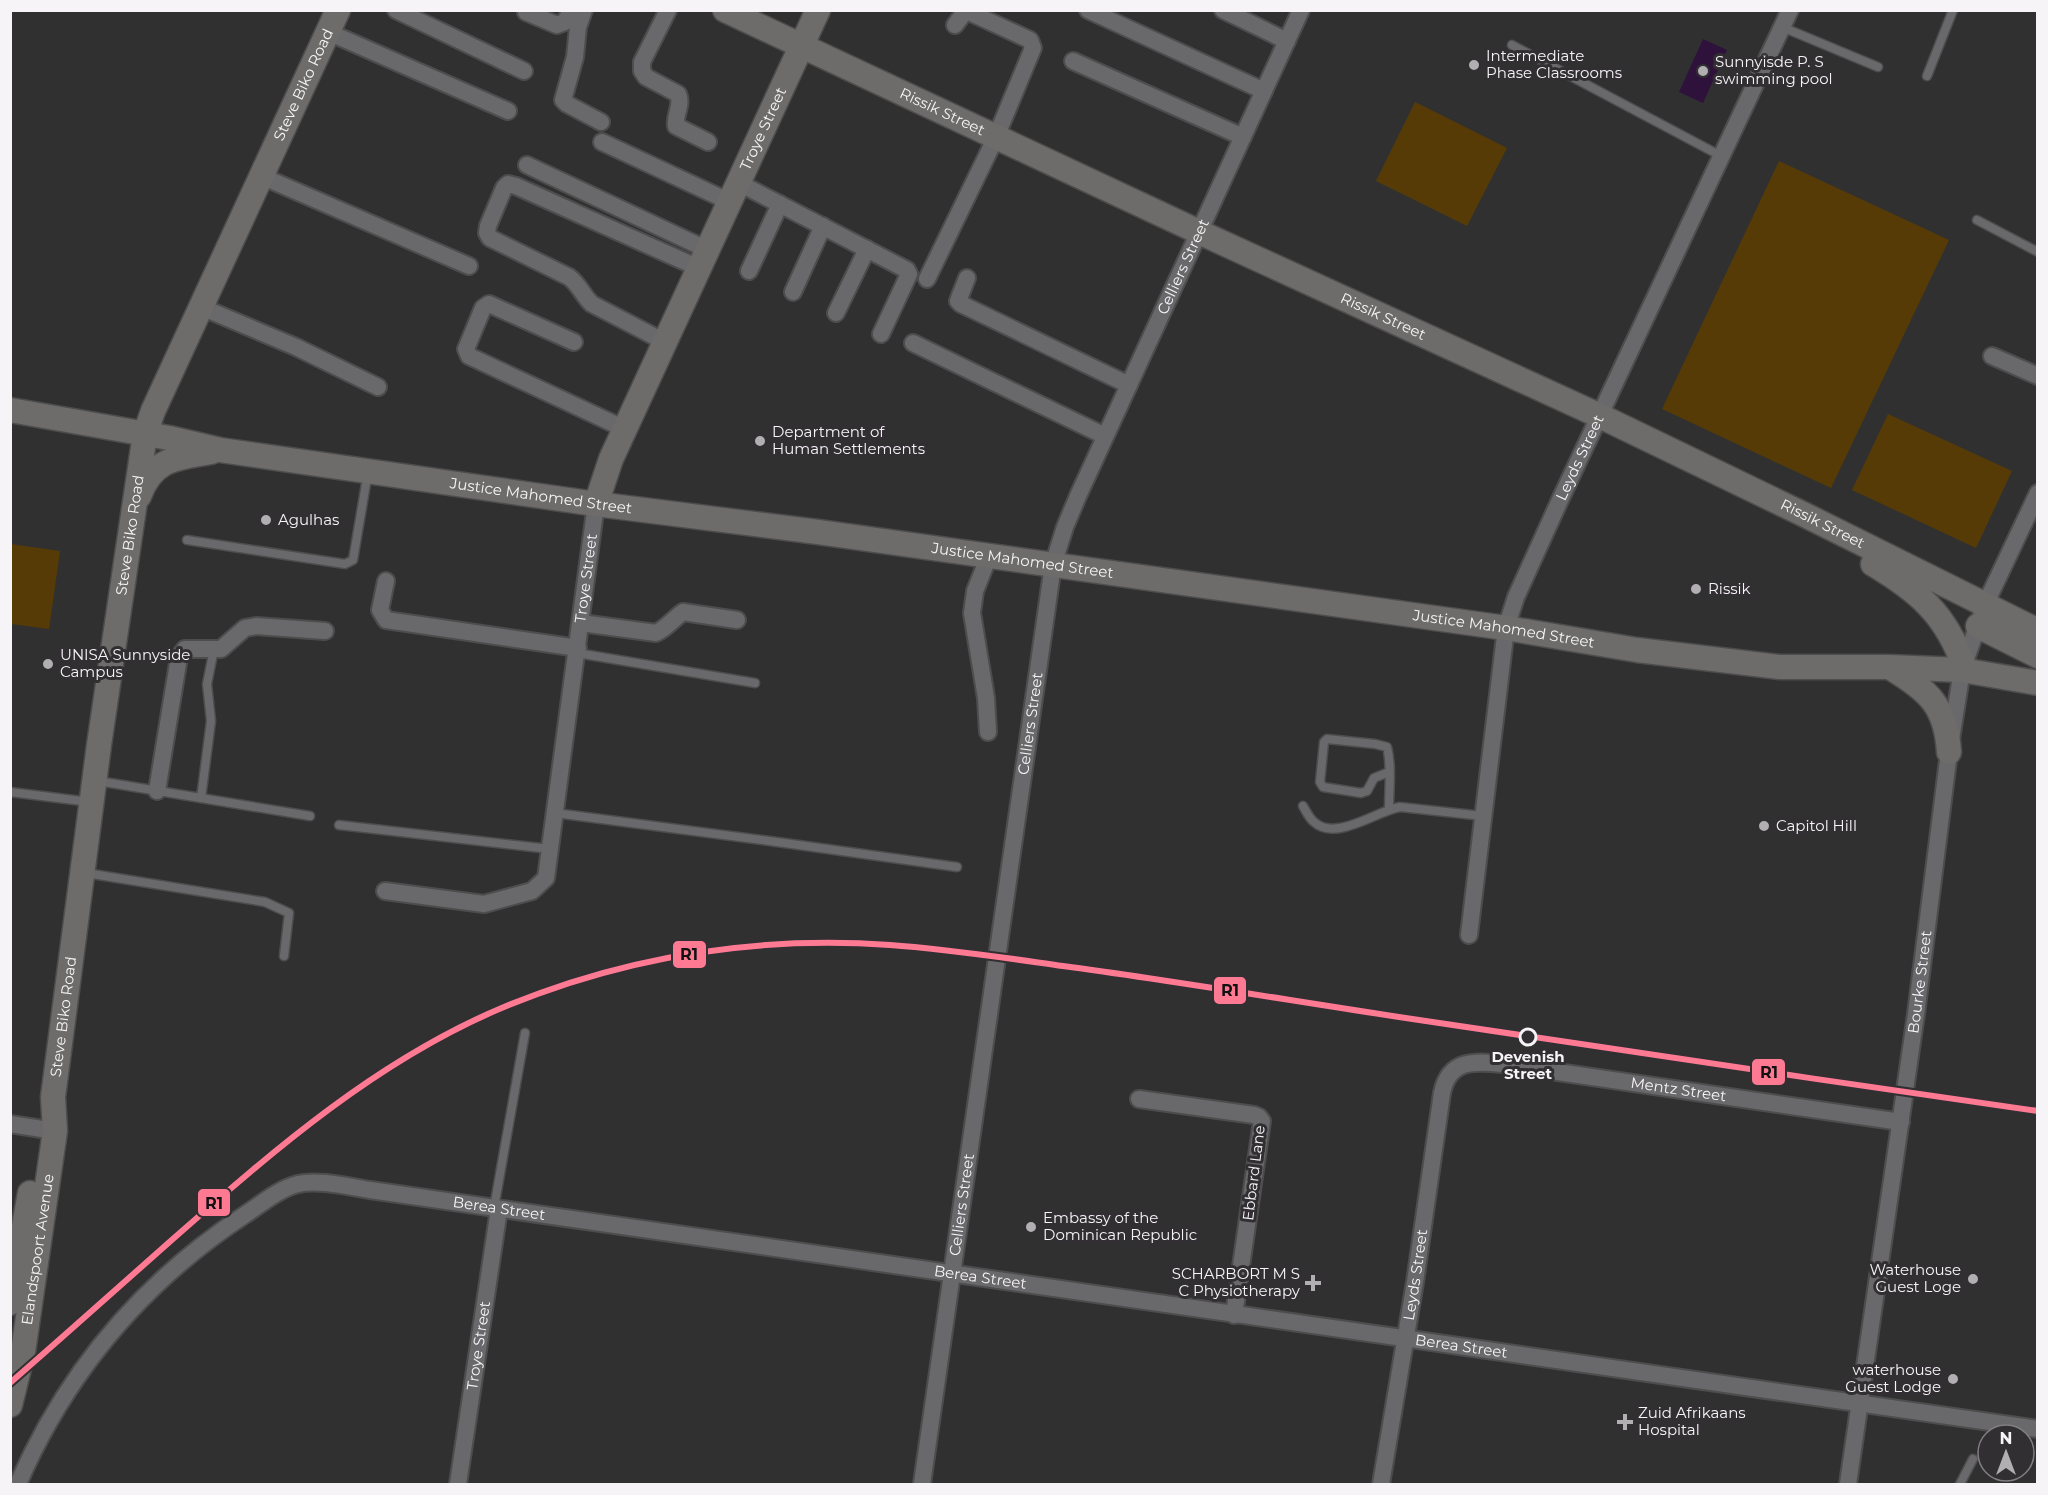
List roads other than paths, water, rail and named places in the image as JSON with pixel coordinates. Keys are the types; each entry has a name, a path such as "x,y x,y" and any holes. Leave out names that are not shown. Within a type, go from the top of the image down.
{"main road":[{"name":"Rissik Street","path":"725,10 1198,232 1600,416 1805,515 1982,615 2037,631"},
{"name":"Troye Street","path":"596,504 611,459 818,10"},
{"name":"Steve Biko Road","path":"48,1130 131,519 145,434 153,411 333,21"},
{"name":"Justice Mahomed Street","path":"10,410 220,450 368,472 1506,628 1637,651 1780,667 1963,668 2037,683"},
{"path":"131,519 146,479 160,465 183,457 220,450"},
{"path":"1805,515 1830,537 1909,587 1928,605 1956,645 1963,668"},
{"path":"1982,615 2037,656"},
{"path":"1930,669 1942,648 1941,621"},
{"path":"1889,667 1923,689 1940,709 1948,734 1949,752"},
{"name":"Elandspoort Avenue","path":"10,1405 23,1352 25,1275 48,1130"},
{"name":"Elandspoort Avenue","path":"10,1303 25,1275"}],"street":[{"path":"396,10 524,71"},
{"path":"526,12 557,25 565,22 571,10"},
{"path":"584,10 578,27 575,57 563,100 601,122"},
{"path":"668,10 642,62 642,71 646,77 678,94 681,100 675,120 676,126 708,142"},
{"path":"1088,10 1264,91"},
{"path":"1223,10 1287,41"},
{"name":"Leyds Street","path":"1469,935 1506,628 1516,597 1790,10"},
{"path":"927,279 996,137 1033,53 1032,42 969,12 964,13 955,25"},
{"name":"Celliers Street","path":"922,1485 1053,565 1069,515 1287,41 1298,12"},
{"path":"333,21 508,111"},
{"path":"1073,61 1243,137"},
{"path":"602,142 734,192 780,204 908,272 881,334"},
{"path":"527,165 704,259"},
{"path":"261,176 469,266"},
{"path":"666,342 592,304 574,280 569,277 490,238 487,233 488,226 504,188 508,184 516,186 704,259"},
{"path":"749,271 780,204"},
{"path":"794,292 823,226"},
{"path":"836,313 867,249"},
{"path":"967,278 958,298 961,304 1129,385"},
{"path":"574,342 489,304 483,308 466,349 469,356 625,429"},
{"path":"201,307 296,347 378,387"},
{"path":"913,343 1105,436"},
{"path":"1992,356 2037,376"},
{"name":"Bourke Street","path":"1848,1485 1916,1014 1949,752 1963,668 1982,615 2037,493"},
{"name":"Troye Street","path":"385,891 484,904 532,891 546,878 596,504"},
{"path":"988,732 986,698 972,613 975,591 989,556"},
{"path":"386,580 380,610 386,620 578,651"},
{"path":"581,622 656,633 666,629 670,622 683,612 737,620"},
{"path":"157,791 179,657 185,649 220,649 245,628 256,626 325,631"},
{"name":"Mentz Street","path":"1456,1069 1473,1062 1503,1064 1901,1113"},
{"name":"Leyds Street","path":"1381,1485 1416,1272 1442,1093 1445,1080 1456,1069"},
{"name":"Ebbard Lane","path":"1139,1099 1254,1115 1262,1121 1234,1315"},
{"path":"10,1124 48,1130"},
{"name":"Berea Street","path":"18,1485 34,1447 50,1418 118,1324 146,1293 214,1236 291,1187 302,1184 322,1184 497,1208 1404,1340 2037,1429"},
{"name":"Troye Street","path":"458,1485 497,1208"}],"lane":[{"path":"1927,76 1953,10"},
{"path":"1782,27 1878,67"},
{"path":"1512,45 1721,156"},
{"path":"1977,220 2037,252"},
{"path":"187,540 350,563 353,560 368,472"},
{"path":"201,798 211,721 207,684 214,649"},
{"path":"578,651 755,683"},
{"path":"1389,772 1374,778 1367,791 1361,793 1323,787 1320,782 1324,742 1327,740 1387,747 1389,755 1389,772 1389,809"},
{"path":"10,792 157,791 310,816"},
{"path":"1303,806 1313,822 1322,827 1346,828 1389,809 1400,807 1483,816"},
{"path":"555,813 957,867"},
{"path":"339,825 550,849"},
{"path":"82,873 265,902 280,908 289,913 284,956"},
{"path":"497,1208 525,1033"},
{"path":"1960,1485 1973,1459"}],"place":[{"name":"Intermediate Phase Classrooms","path":"1474,65"},
{"name":"Sunnyisde P. S swimming pool","path":"1703,71"},
{"name":"Department of Human Settlements","path":"760,441"},
{"name":"Agulhas","path":"266,520"},
{"name":"Rissik","path":"1696,589"},
{"name":"UNISA Sunnyside Campus","path":"48,664"},
{"name":"Capitol Hill","path":"1764,826"},
{"name":"Devenish Street","path":"1528,1037"},
{"name":"Embassy of the Dominican Republic","path":"1031,1227"},
{"name":"Waterhouse Guest Loge","path":"1973,1279"},
{"name":"SCHARBORT M S C Physiotherapy","path":"1313,1283"},
{"name":"waterhouse Guest Lodge","path":"1953,1379"},
{"name":"Zuid Afrikaans Hospital","path":"1625,1422"}]}
